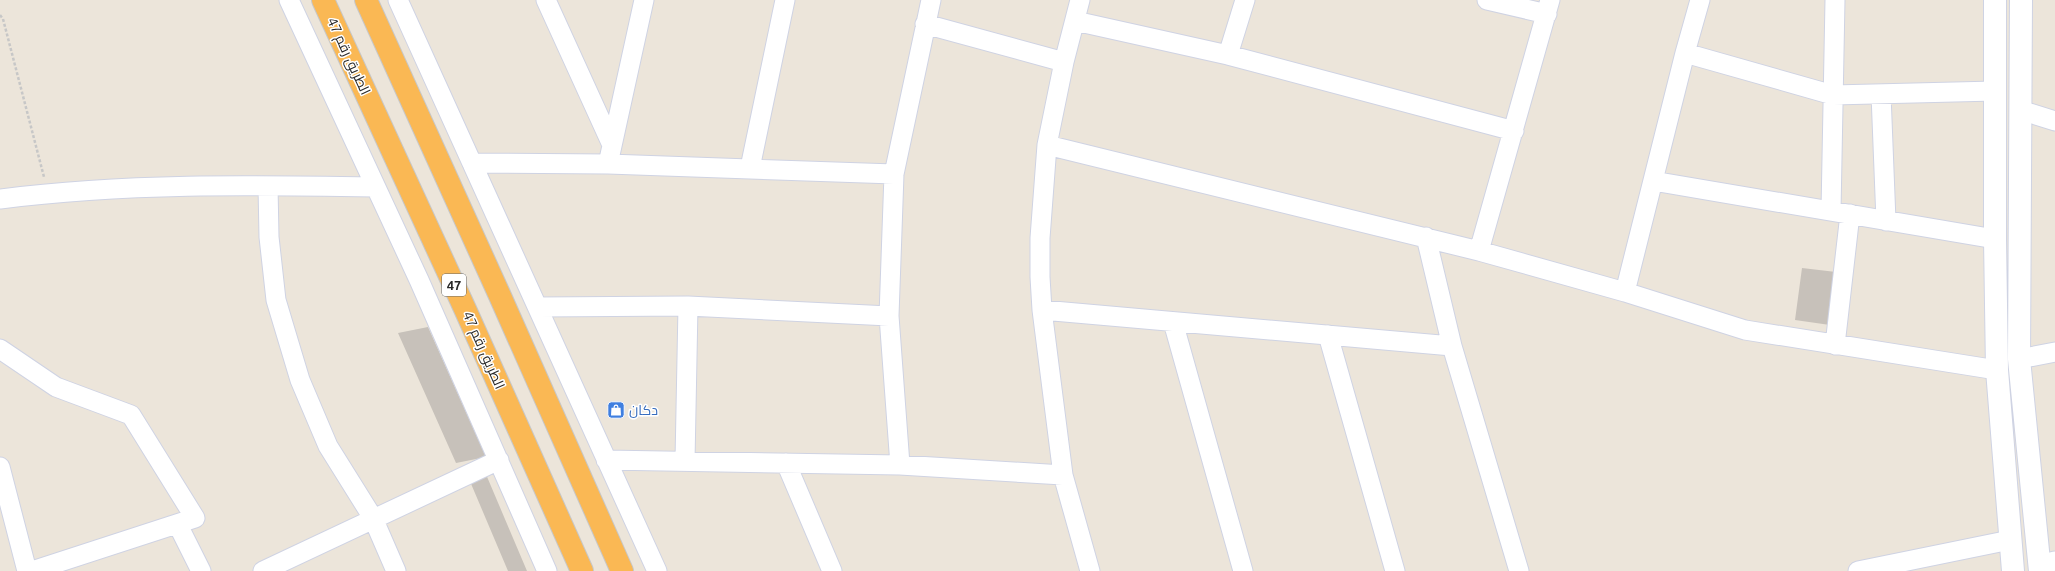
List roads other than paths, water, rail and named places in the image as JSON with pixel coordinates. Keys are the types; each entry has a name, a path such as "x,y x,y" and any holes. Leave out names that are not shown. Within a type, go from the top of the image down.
{"highway":[{"name":"الطريق رقم 47","path":"323,0 465,309 582,571"},
{"path":"366,0 622,571"}],"street":[{"path":"289,0 499,460 547,571"},
{"path":"398,0 657,571"},
{"path":"546,0 612,144"},
{"path":"608,164 644,0"},
{"path":"750,168 785,0"},
{"path":"900,465 889,316 894,174 930,0"},
{"path":"1080,0 1064,62 1047,145 1040,238 1042,310 1063,475 1090,571"},
{"path":"1228,55 1245,0"},
{"path":"1479,251 1549,7 1487,0"},
{"path":"1625,292 1685,53 1700,0"},
{"path":"1835,0 1833,95 1840,213 1836,345"},
{"path":"1995,0 1995,239 1997,370 2013,571"},
{"path":"2021,0 2019,358 2045,565"},
{"path":"1075,21 1228,55 1514,131"},
{"path":"925,24 1064,62"},
{"path":"1685,53 1833,95 1995,91"},
{"path":"1881,94 1886,221"},
{"path":"2020,110 2055,121"},
{"path":"1047,145 1479,251 1625,292 1745,330 1997,370"},
{"path":"472,163 608,164 894,174"},
{"path":"1653,181 1995,239"},
{"path":"0,199 48,193 156,186 375,187"},
{"path":"268,186 269,237 276,300 300,380 328,446 373,518 396,571"},
{"path":"1426,238 1452,346 1520,571"},
{"path":"538,307 688,306 889,316"},
{"path":"686,460 688,306"},
{"path":"1042,310 1452,346"},
{"path":"1173,322 1243,571"},
{"path":"1328,335 1395,571"},
{"path":"0,349 56,387 131,415 195,518 178,525 32,571"},
{"path":"2019,358 2055,352"},
{"path":"263,571 499,460"},
{"path":"606,460 686,460 900,465 1063,475"},
{"path":"786,463 832,571"},
{"path":"0,467 27,571"},
{"path":"178,525 201,571"},
{"path":"1858,571 2010,540"}],"place":[{"name":"دكان","path":"616,410"}]}
